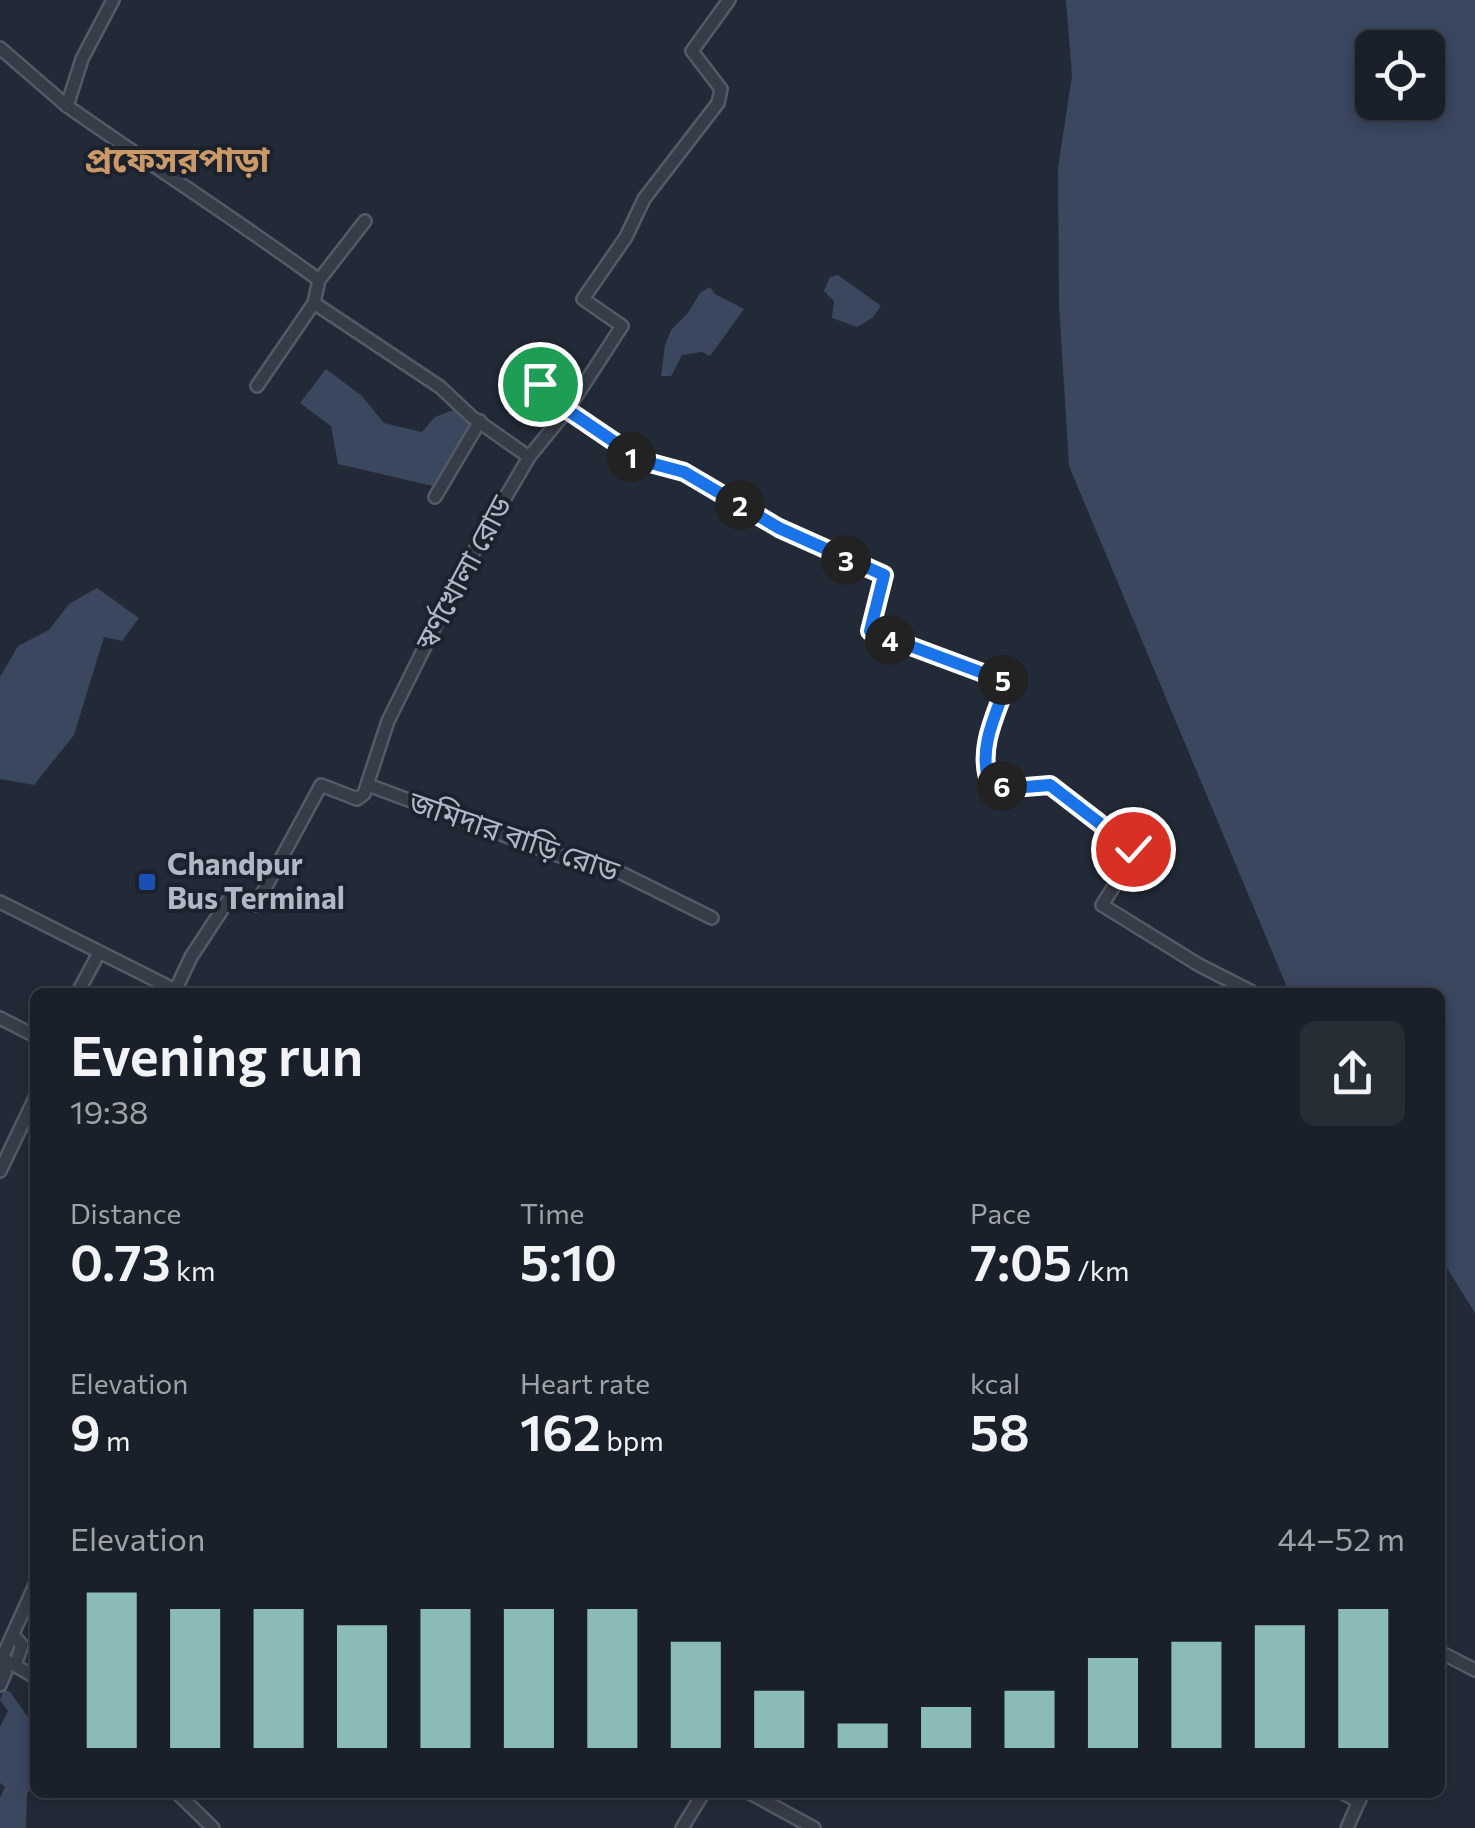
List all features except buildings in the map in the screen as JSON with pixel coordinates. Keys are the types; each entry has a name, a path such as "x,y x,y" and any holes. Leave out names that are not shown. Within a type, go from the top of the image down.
{"street":[{"path":"67,106 82,58 113,0"},
{"name":"স্বর্ণখোলা রোড","path":"368,785 388,721 462,572 528,458 568,409 622,326 583,299 626,237 644,199 718,103 721,89 692,50 729,0"},
{"path":"0,48 67,106 175,182 228,212 320,280"},
{"path":"257,386 314,303 320,280 366,220"},
{"path":"314,303 440,387 528,458"},
{"path":"540,384 559,398 560,405 632,458 684,472 779,528 884,575 870,631 1007,682 991,722 986,757 988,778 1012,788 1050,785 1133,849 1132,858 1102,905 1244,988"},
{"path":"436,497 480,422"},
{"path":"179,988 191,957 233,892 256,906 320,785 357,799 368,785"},
{"name":"জমিদার বাড়ি রোড","path":"368,785 560,856 596,860 712,918"},
{"path":"0,902 169,988"},
{"path":"80,988 100,953"},
{"path":"0,1018 30,1033"},
{"path":"0,1171 30,1108"},
{"path":"0,1685 6,1671 1,1658 30,1595"},
{"path":"12,1635 22,1645 15,1665"},
{"path":"1445,1655 1475,1670"},
{"path":"1,1658 30,1675"},
{"path":"182,1798 213,1828"},
{"path":"682,1828 700,1798"},
{"path":"759,1798 814,1828"},
{"path":"1347,1828 1361,1798"}],"water":[{"path":"1066,0 1475,0 1475,1313 1445,1265 1445,988 1287,988 1069,466 1059,305 1058,168 1072,76"},
{"path":"838,275 881,306 872,318 857,327 832,318 834,301 824,291 830,277"},
{"path":"710,287 715,294 744,309 710,356 702,352 682,355 671,376 661,376 671,330 700,293"},
{"path":"326,369 362,396 384,423 422,432 435,417 456,409 470,426 437,487 338,464 331,426 300,403"},
{"path":"97,588 139,618 122,641 104,637 74,735 34,785 0,779 0,677 18,646 49,630 69,604"},
{"path":"4,1689 10,1692 30,1720 26,1828 0,1828 0,1798 5,1787 0,1783 0,1727 8,1711 0,1700"}],"place":[{"name":"Chandpur Bus Terminal","path":"147,882"}],"district":[{"name":"প্রফেসরপাড়া","path":"177,160"}],"route":[{"path":"540,384 559,398 560,405 632,458 684,472 779,528 884,575 870,631 1007,682 991,722 986,757 988,778 1012,788 1050,785 1133,849"}]}
